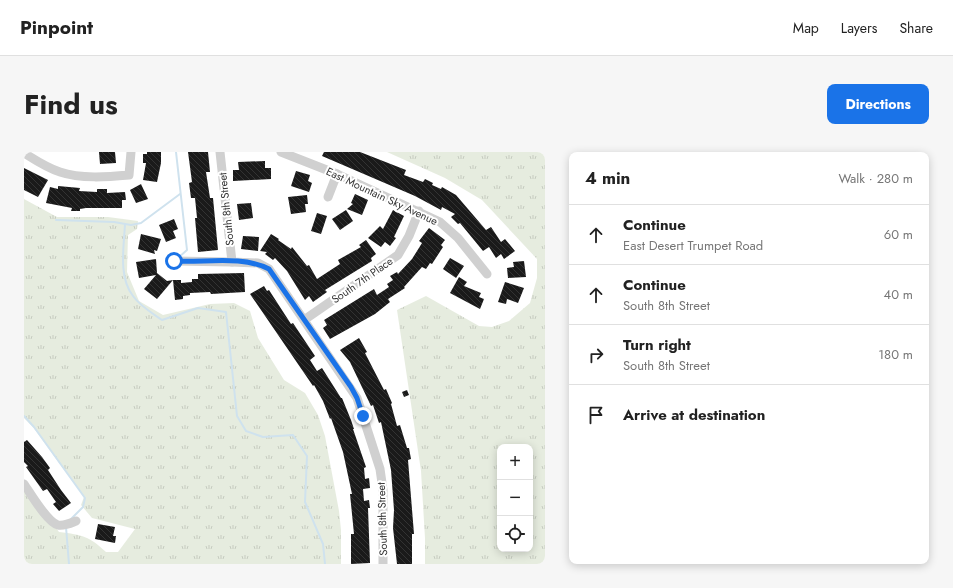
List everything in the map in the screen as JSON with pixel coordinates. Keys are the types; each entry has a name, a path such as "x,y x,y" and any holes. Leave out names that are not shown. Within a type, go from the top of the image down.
{"street":[{"path":"24,153 59,172 74,176 129,175 131,152"},
{"name":"South 8th Street","path":"220,152 232,262 258,264 269,269 351,387 357,398 380,469 383,490 383,564"},
{"name":"East Mountain Sky Avenue","path":"281,152 337,174 440,222 458,238 487,274"},
{"path":"328,197 337,174"},
{"name":"South 7th Place","path":"304,320 398,255 409,236 419,211"},
{"path":"174,261 232,262"},
{"path":"24,484 48,517 57,525 66,525 76,521"}],"green space":[{"path":"387,152 545,152 545,564 425,564 421,471 397,310 426,296 479,326 492,327 509,321 530,303 537,278 537,259 482,200 445,178"},
{"path":"24,199 57,217 108,217 138,221 137,229 128,235 127,272 139,301 163,315 210,304 234,303 250,311 258,338 284,380 305,393 318,415 325,436 339,511 341,530 341,564 24,564 24,484 59,532 74,534 90,539 106,552 118,552 135,529 92,518 81,505 84,497 33,427 24,418"}],"building":[{"path":"99,152 115,152 116,163 100,164"},
{"path":"147,152 161,152 161,163 157,182 143,180 146,163 143,163 143,154 147,154"},
{"path":"188,152 208,152 210,172 206,172 210,198 213,198 218,250 198,252 195,198 191,198 189,183 192,182"},
{"path":"324,152 360,152 406,170 404,175 423,182 425,179 433,183 432,185 441,189 442,187 456,195 486,230 491,227 501,242 505,239 515,251 504,259 501,254 496,258 489,247 483,251 460,223 458,224 451,217 455,214 442,207 441,210 415,196 322,156"},
{"path":"265,161 265,168 271,168 271,179 233,181 233,170 239,170 238,162"},
{"path":"24,168 48,180 38,197 24,190"},
{"path":"296,171 310,175 308,181 312,183 309,192 291,186"},
{"path":"141,184 148,199 136,203 130,190"},
{"path":"58,186 80,188 79,191 97,192 97,189 107,189 107,193 125,192 126,200 122,200 122,208 86,208 80,209 80,211 71,211 72,208 46,203 50,187 58,189"},
{"path":"355,194 368,200 362,215 347,209 353,204 351,203"},
{"path":"307,195 308,204 305,204 306,212 291,214 288,197"},
{"path":"251,203 253,218 239,220 237,204"},
{"path":"346,210 353,221 340,230 332,219"},
{"path":"393,210 404,216 394,237 396,238 390,246 385,242 381,247 368,238 380,226 383,229"},
{"path":"317,213 327,216 321,234 311,231"},
{"path":"174,219 178,229 173,231 176,238 166,242 159,225"},
{"path":"429,228 445,240 441,245 443,247 432,264 430,263 426,269 422,267 404,287 405,288 388,299 390,302 375,314 330,339 323,328 327,325 324,320 374,289 377,295 389,287 387,284 393,280 390,276 397,272 398,274 412,259 422,243 419,241"},
{"path":"141,234 161,239 157,251 154,250 155,254 138,249"},
{"path":"271,234 291,249 292,247 307,266 309,265 317,279 340,264 338,260 361,247 359,245 366,240 376,254 371,258 372,261 325,290 327,292 313,302 309,296 305,300 287,271 275,258 273,260 265,254 267,252 260,251"},
{"path":"243,236 259,237 258,251 241,249"},
{"path":"450,258 464,266 456,278 443,269"},
{"path":"156,259 157,273 167,281 173,280 157,299 144,289 156,275 139,278 136,262"},
{"path":"524,261 526,277 508,278 507,268 514,267 513,262"},
{"path":"244,273 245,292 211,294 210,292 190,293 190,295 183,296 183,299 175,300 173,280 181,280 181,283 192,282 192,279 198,279 198,274"},
{"path":"459,277 467,282 464,286 481,293 479,297 484,299 480,309 450,293"},
{"path":"505,282 524,288 518,303 507,299 506,304 498,302"},
{"path":"264,286 267,291 269,290 291,324 293,323 315,356 310,360 317,371 322,368 342,398 351,420 366,467 364,468 365,479 369,478 370,488 363,489 364,501 369,500 370,508 368,508 370,563 351,564 351,534 354,534 350,494 352,494 343,452 331,418 330,419 323,401 314,385 313,386 250,294"},
{"path":"359,338 384,390 386,389 392,403 397,426 400,425 407,448 409,448 411,459 408,460 414,534 412,534 412,564 397,564 393,528 394,510 391,470 381,422 379,423 373,405 371,406 350,362 340,350"},
{"path":"407,390 409,395 404,397 402,392"},
{"path":"27,440 50,468 48,470 71,503 59,511 53,504 56,502 47,489 43,491 26,467 28,466 24,462 24,442"},
{"path":"98,524 115,527 113,536 116,536 115,543 95,539"}],"waterway":[{"path":"176,152 187,250 178,258"},
{"path":"56,220 114,222 131,225 141,223 180,194"},
{"path":"125,224 123,251 125,280 128,288 136,300 162,320 198,308 226,312 237,416 246,431 263,437 293,435 307,456 305,502 323,544 325,564"},
{"path":"24,416 34,427 85,498 83,507 71,519"},
{"path":"66,527 69,564"}],"route":[{"path":"174,261 245,261 258,264 269,269 351,387 357,398 363,416"}]}
